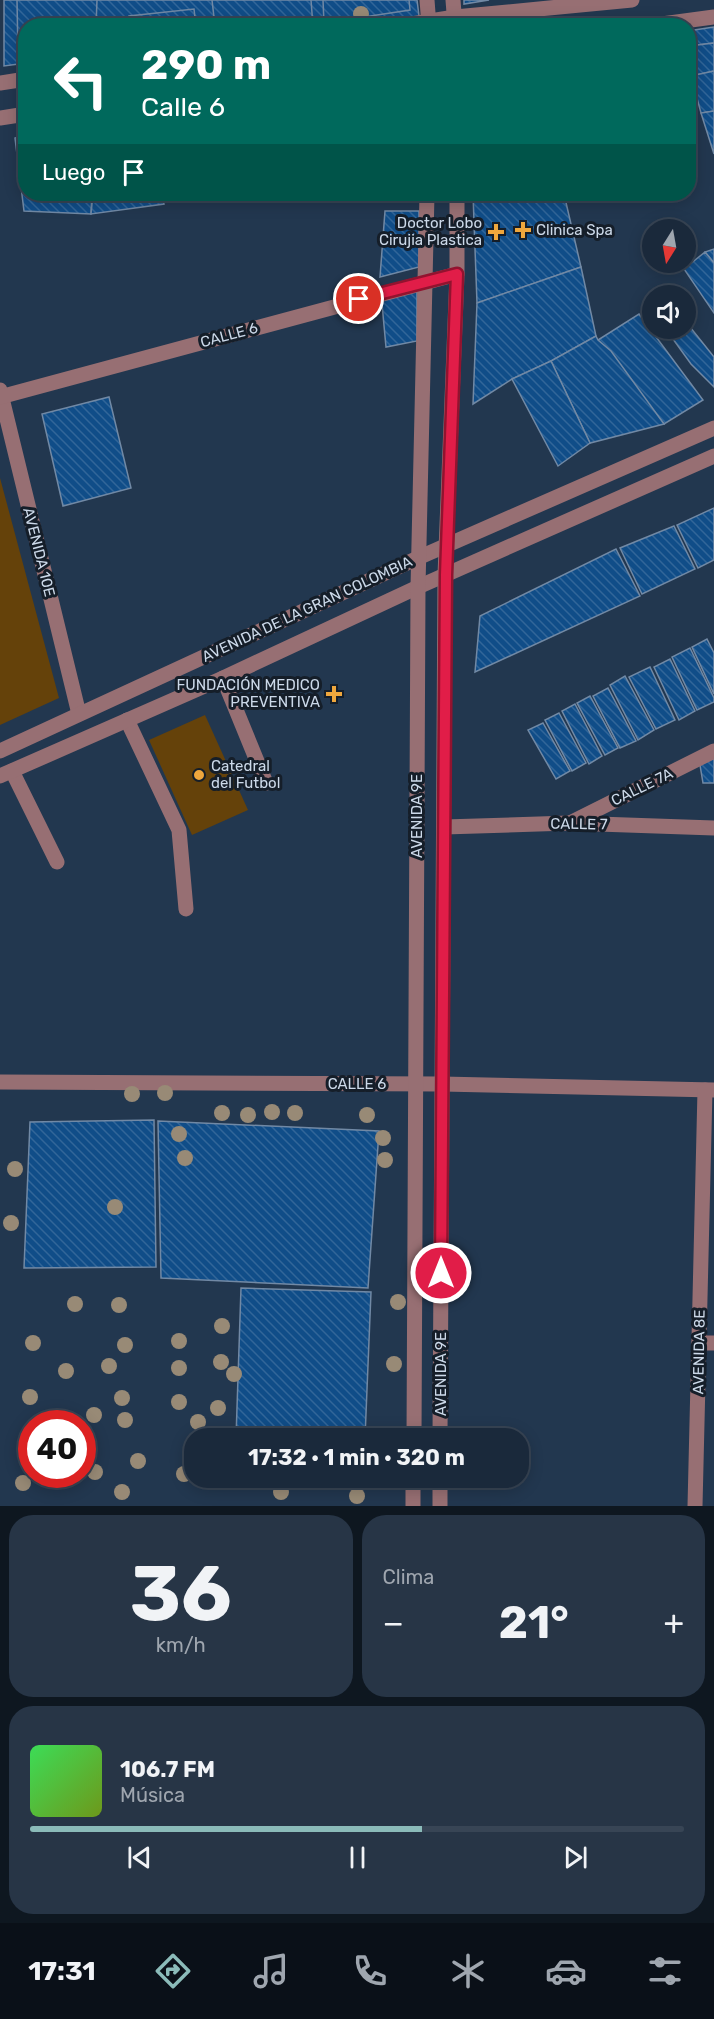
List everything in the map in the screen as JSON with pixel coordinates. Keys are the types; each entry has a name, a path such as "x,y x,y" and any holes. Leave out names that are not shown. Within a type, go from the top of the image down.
{"street":[{"path":"427,0 429,18"},
{"path":"453,0 455,18"},
{"path":"480,18 632,0"},
{"path":"696,19 714,17"},
{"path":"0,83 18,80"},
{"path":"0,118 18,115"},
{"name":"AVENIDA 9E","path":"414,1428 418,587 427,201"},
{"name":"AVENIDA 9E","path":"440,1428 446,575 457,274 457,201"},
{"name":"CALLE 6","path":"0,396 457,274"},
{"name":"AVENIDA 10E","path":"0,390 79,714"},
{"name":"AVENIDA DE LA GRAN COLOMBIA","path":"0,751 420,556 714,428"},
{"name":"AVENIDA DE LA GRAN COLOMBIA","path":"6,773 223,678 418,587 714,456"},
{"path":"223,678 266,783"},
{"path":"127,720 179,830 186,909"},
{"name":"CALLE 7A","path":"569,823 714,751"},
{"path":"6,773 57,862"},
{"name":"CALLE 7","path":"444,827 569,823 714,828"},
{"name":"CALLE 6","path":"0,1082 442,1084 709,1090"},
{"name":"AVENIDA 8E","path":"694,1506 706,1343 709,1090"},
{"path":"413,1488 413,1506"},
{"path":"440,1488 440,1506"}],"shaded area":[{"path":"0,478 59,698 0,725"},
{"name":"Catedral del Futbol","path":"205,715 248,810 192,835 149,740"}],"building":[{"path":"4,0 417,0 419,18 18,18 18,64 4,66"},
{"path":"17,0 97,0 96,18 18,18 18,55"},
{"path":"212,0 311,0 312,18 214,18"},
{"path":"323,0 409,0 410,10 357,18 324,18"},
{"path":"464,0 489,0 464,4"},
{"path":"194,9 195,18 129,18 129,16"},
{"path":"714,27 714,43 696,45 696,30"},
{"path":"714,43 714,71 696,75 696,45"},
{"path":"714,71 714,111 701,113 696,94 696,75"},
{"path":"714,111 714,154 701,113"},
{"path":"18,137 18,162 15,138"},
{"path":"23,201 92,201 91,214 24,211"},
{"path":"92,201 163,201 164,204 91,214"},
{"name":"Clinica Spa","path":"473,201 566,201 581,267 477,303"},
{"path":"385,211 419,211 419,267 380,277"},
{"path":"714,249 714,263 705,252"},
{"path":"705,252 714,263 714,313 687,273 696,273 696,259"},
{"path":"581,267 596,336 512,379 473,404 477,303"},
{"path":"417,284 417,341 386,347 381,293"},
{"path":"639,314 642,318 642,339 658,339 703,400 664,424 598,340"},
{"path":"696,334 714,357 714,387 691,364 673,339 696,339"},
{"path":"596,336 611,351 664,424 590,443 551,361"},
{"path":"551,361 590,443 558,466 512,379"},
{"path":"109,397 131,488 63,506 42,414"},
{"path":"714,508 714,560 698,568 677,525"},
{"path":"674,526 695,569 642,594 620,548"},
{"path":"616,549 640,596 475,672 480,616"},
{"path":"707,639 714,653 714,694 692,647"},
{"path":"690,648 714,698 714,702 697,710 672,657"},
{"path":"670,659 695,711 679,720 654,667"},
{"path":"650,667 675,720 656,729 629,677"},
{"path":"625,676 654,730 638,740 610,685"},
{"path":"608,688 636,741 620,748 593,696"},
{"path":"590,696 618,748 605,755 577,703"},
{"path":"575,704 602,756 589,764 562,711"},
{"path":"559,713 586,763 572,771 545,720"},
{"path":"543,723 570,771 556,779 528,730"},
{"path":"714,758 714,783 703,783 700,765"},
{"path":"154,1120 156,1267 24,1268 30,1122"},
{"path":"158,1121 379,1131 368,1288 161,1278"},
{"path":"241,1288 371,1292 365,1428 236,1428"}],"place":[{"name":"Clinica Spa","path":"523,230"},
{"name":"Doctor Lobo Cirujia Plastica","path":"496,232"},
{"name":"FUNDACIÓN MEDICO PREVENTIVA","path":"334,694"},
{"name":"Catedral del Futbol","path":"199,775"}],"route":[{"path":"359,299 457,274 446,575 441,1273"}]}
